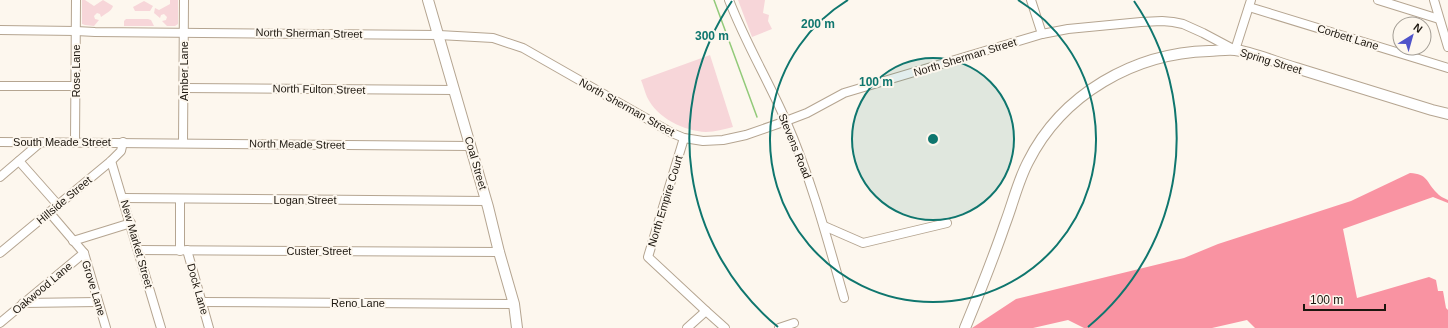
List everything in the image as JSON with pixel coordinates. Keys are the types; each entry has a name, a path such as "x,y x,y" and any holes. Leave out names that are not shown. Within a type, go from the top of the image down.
{"main road":[{"name":"Coal Street","path":"428,0 471,146 514,304 516,328"},
{"name":"Spring Street","path":"965,328 984,282 1020,181 1037,146 1058,118 1073,103 1107,79 1128,68 1164,56 1196,51 1235,50 1448,114"}],"street":[{"name":"Rose Lane","path":"75,142 76,0"},
{"name":"Amber Lane","path":"183,143 184,0"},
{"name":"Stevens Road","path":"729,0 786,121 824,226 844,298"},
{"path":"1033,0 1042,34"},
{"path":"1378,0 1439,18"},
{"path":"1434,0 1448,47"},
{"path":"1235,50 1250,3"},
{"name":"Corbett Lane","path":"1250,3 1448,68"},
{"name":"North Sherman Street","path":"0,30 439,35 493,38 523,48 655,125 684,138 703,141 722,140 756,132 807,113 844,92 1042,34 1119,23 1162,21 1184,24 1235,50"},
{"path":"0,86 76,86"},
{"name":"North Fulton Street","path":"184,88 454,90"},
{"name":"North Empire Court","path":"684,138 648,257 726,328"},
{"name":"South Meade Street","path":"0,142 123,142"},
{"path":"0,177 41,142"},
{"name":"North Meade Street","path":"123,142 471,146"},
{"name":"Hillside Street","path":"0,253 111,161 121,151 123,142"},
{"path":"20,161 58,205"},
{"name":"New Market Street","path":"111,161 131,223 161,328"},
{"name":"Logan Street","path":"123,198 486,201"},
{"name":"Dock Lane","path":"180,199 183,251 209,328"},
{"name":"Grove Lane","path":"49,212 84,253 106,328"},
{"path":"73,241 131,223"},
{"path":"824,226 864,243 947,223"},
{"name":"Custer Street","path":"139,250 499,252"},
{"name":"Oakwood Lane","path":"0,323 84,253"},
{"path":"23,303 98,302"},
{"name":"Reno Lane","path":"201,302 514,304"},
{"path":"687,328 706,311"},
{"path":"779,328 794,323"}],"shaded area":[{"path":"82,0 85,0 94,6 103,0 113,6 110,11 101,17 100,14 97,13 94,16 95,19 99,20 94,26 85,25 82,24"},
{"path":"170,0 178,0 178,24 175,26 167,26 162,21 166,20 167,17 164,14 161,15 160,18 154,13 155,8 159,10 170,4"},
{"path":"738,0 765,0 763,13 769,15 768,21 772,29 752,37"},
{"path":"144,1 153,6 150,11 135,11 133,7"},
{"path":"126,19 148,19 151,20 154,26 124,26 124,21"},
{"path":"710,55 733,127 716,131 698,131 680,126 664,117 657,111 647,97 641,80"},
{"path":"1410,173 1424,177 1438,194 1448,200 1448,203 1433,197 1343,229 1357,298 1429,277 1436,280 1438,291 1443,291 1446,308 1448,310 1448,328 1255,328 1247,320 1212,328 1084,328 1068,320 1033,328 972,328 1016,299 1184,258 1218,244 1351,201"}],"waterway":[{"path":"714,0 757,117"}]}
